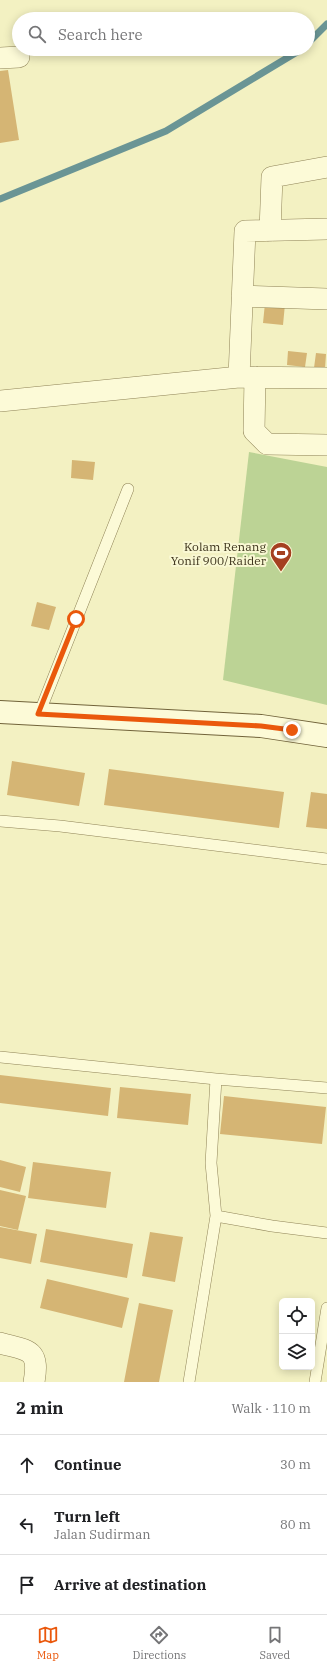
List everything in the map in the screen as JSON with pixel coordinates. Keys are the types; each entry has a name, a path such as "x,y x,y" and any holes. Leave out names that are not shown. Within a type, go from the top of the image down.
{"main road":[{"path":"0,712 261,726 327,736"}],"street":[{"path":"270,231 272,177 327,167"},
{"path":"327,229 245,231 242,296 247,377 254,431 267,444 327,445"},
{"path":"242,296 327,299"},
{"path":"0,401 247,377 327,378"},
{"path":"0,1344 26,1350 34,1357 37,1366 34,1382"}],"lane":[{"path":"38,714 128,489"},
{"path":"0,821 68,827 327,859"},
{"path":"0,1057 216,1079 327,1088"},
{"path":"190,1382 216,1216 211,1163 216,1079"},
{"path":"216,1216 272,1226 327,1233"},
{"path":"314,1382 327,1308"}],"green space":[{"name":"Kolam Renang Yonif 900/Raider","path":"249,452 327,467 327,705 223,680"}],"building":[{"path":"8,70 19,140 0,143 0,71"},
{"path":"265,303 285,304 283,325 263,323"},
{"path":"288,351 307,353 305,367 287,365"},
{"path":"316,353 326,354 325,369 314,368"},
{"path":"72,460 95,462 93,480 71,478"},
{"path":"37,602 56,607 49,630 31,626"},
{"path":"12,761 85,773 79,806 7,795"},
{"path":"109,769 284,792 279,828 104,805"},
{"path":"311,792 327,794 327,829 306,827"},
{"path":"0,1075 111,1088 108,1116 0,1103"},
{"path":"120,1087 191,1094 188,1125 117,1118"},
{"path":"224,1096 326,1107 322,1144 220,1134"},
{"path":"0,1160 26,1167 20,1192 0,1187"},
{"path":"33,1162 111,1172 106,1208 28,1198"},
{"path":"0,1190 26,1196 18,1230 0,1226"},
{"path":"0,1227 37,1234 31,1264 0,1258"},
{"path":"46,1229 133,1244 127,1278 40,1262"},
{"path":"150,1232 183,1237 175,1282 142,1276"},
{"path":"47,1279 129,1298 122,1328 40,1308"},
{"path":"139,1303 173,1310 159,1382 124,1382"}],"waterway":[{"path":"315,36 327,24"},
{"path":"0,199 166,131 290,56"}],"place":[{"name":"Kolam Renang Yonif 900/Raider","path":"281,572"}],"route":[{"path":"76,619 38,714 261,726 292,730"}]}
